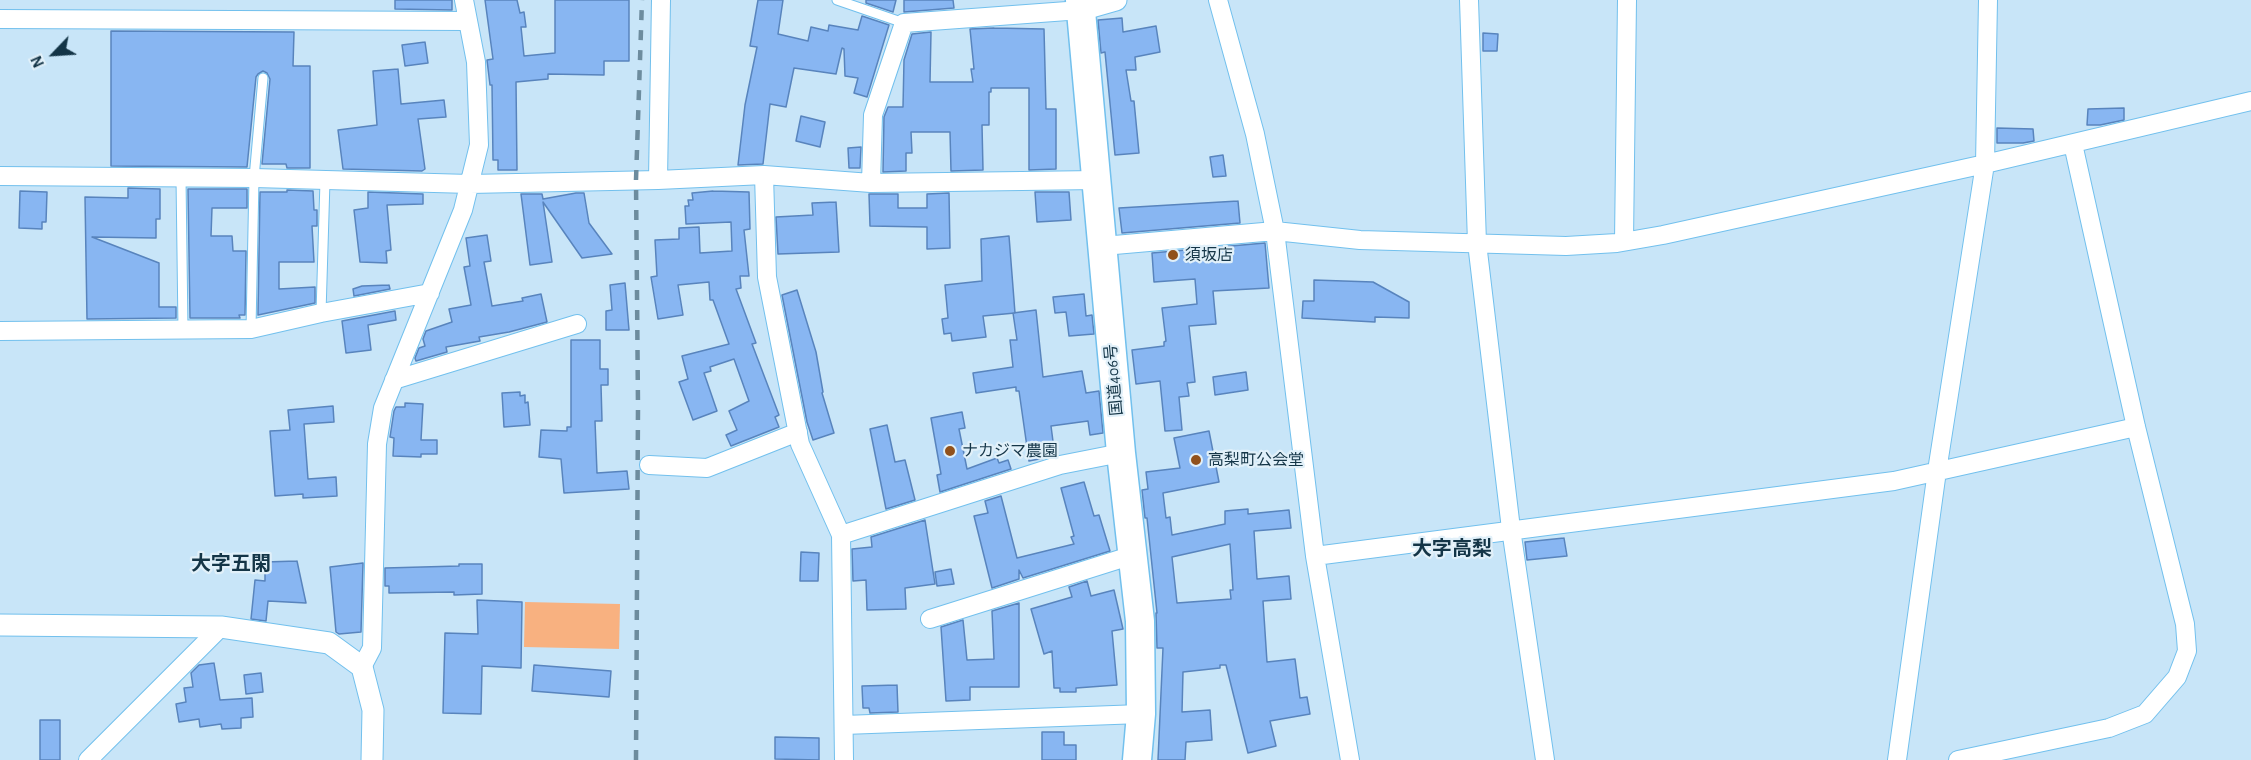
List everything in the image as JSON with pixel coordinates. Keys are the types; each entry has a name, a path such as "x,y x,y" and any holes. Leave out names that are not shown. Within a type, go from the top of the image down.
{"highway":[{"name":"国道406号","path":"1081,5 1121,453 1140,621 1141,714 1137,760"}],"street":[{"path":"362,667 372,648 377,444 383,408 463,210 479,145 476,62 464,0"},
{"path":"658,180 661,0"},
{"path":"871,183 873,115 904,23 1116,0"},
{"path":"1218,0 1255,134 1275,231 1316,556 1350,760"},
{"path":"1469,0 1477,243 1511,529 1545,760"},
{"path":"1624,242 1627,0"},
{"path":"1897,760 1937,471 1986,164 1988,0"},
{"path":"0,19 467,21"},
{"path":"1103,246 1275,231 1359,240 1566,246 1624,242 1986,164 2251,101"},
{"path":"1958,760 2109,728 2145,714 2177,677 2187,651 2185,624 2136,427 2073,144"},
{"path":"764,175 767,277 800,444 841,535 844,760"},
{"path":"0,176 254,178 470,184 764,175 871,183 1097,180"},
{"path":"0,331 251,329 321,313 430,293"},
{"path":"394,380 577,324"},
{"path":"1316,556 1894,481 2136,427"},
{"path":"649,465 707,468 798,432"},
{"path":"841,535 1060,465 1121,453"},
{"path":"930,619 1133,555"},
{"path":"0,625 221,627 329,643 362,667 373,711 372,760"},
{"path":"88,760 221,627"},
{"path":"844,725 1141,714"}],"lane":[{"path":"837,0 904,23"},
{"path":"251,329 254,178 263,78"},
{"path":"181,178 183,330"},
{"path":"321,313 325,181"}],"shaded area":[{"path":"525,602 620,604 619,649 524,647"}],"building":[{"path":"395,0 452,0 452,10 395,9"},
{"path":"485,0 517,0 520,13 524,12 526,27 521,27 524,56 555,53 555,0 629,0 629,61 604,61 604,75 548,74 548,79 516,82 517,170 498,170 498,160 493,160 492,85 490,85 487,60 493,59"},
{"path":"758,0 783,0 778,34 808,41 811,27 828,31 829,25 858,30 862,16 889,25 867,97 854,93 858,78 845,76 844,49 842,48 836,74 794,68 786,107 770,104 763,164 738,165 745,105 757,47 750,46"},
{"path":"866,0 896,0 893,12 866,3"},
{"path":"904,0 953,0 954,8 904,12"},
{"path":"1122,18 1123,32 1156,26 1160,52 1135,57 1136,70 1126,70 1131,101 1134,101 1139,153 1115,155 1105,52 1101,53 1098,20"},
{"path":"970,29 1044,29 1046,109 1056,109 1056,169 1029,170 1029,88 991,88 989,125 982,125 983,170 951,171 950,132 911,132 912,153 906,153 906,171 883,172 884,117 888,107 903,107 904,60 912,34 931,32 930,82 973,82"},
{"path":"111,31 294,32 293,66 310,66 310,168 287,168 286,164 262,164 270,79 263,71 256,77 247,167 111,166"},
{"path":"1483,33 1498,34 1497,51 1483,51"},
{"path":"425,42 428,63 405,66 402,45"},
{"path":"398,69 401,104 444,100 446,117 418,119 425,169 422,171 343,169 338,130 377,125 373,71"},
{"path":"2124,108 2124,120 2087,125 2088,109"},
{"path":"801,116 825,122 820,147 796,141"},
{"path":"1997,128 2033,129 2034,141 1997,143"},
{"path":"861,147 860,168 849,168 848,148"},
{"path":"1223,155 1226,176 1213,177 1210,157"},
{"path":"128,188 160,189 160,219 156,219 156,238 92,237 159,263 159,307 176,307 176,318 87,319 85,197 128,198"},
{"path":"188,189 247,189 247,208 212,208 211,236 232,236 233,251 246,251 245,315 239,315 240,318 190,318"},
{"path":"287,190 313,191 314,210 317,210 317,226 312,226 314,262 279,262 279,289 315,287 315,303 258,315 260,192 287,192"},
{"path":"20,191 47,192 46,222 42,222 42,229 19,228"},
{"path":"368,192 423,194 423,204 387,205 391,250 386,251 387,263 360,262 354,210 368,208"},
{"path":"749,192 750,229 744,230 749,276 740,276 741,288 736,289 756,343 752,344 779,415 775,417 779,427 731,446 726,435 737,430 729,411 749,401 734,359 710,367 711,371 704,373 717,411 693,420 679,382 688,379 682,356 729,344 713,300 710,300 709,282 678,285 683,315 658,319 651,277 657,276 655,240 679,239 679,228 699,227 700,253 732,251 731,222 686,224 685,206 689,206 688,200 693,200 692,193"},
{"path":"1035,192 1069,192 1071,220 1037,222"},
{"path":"584,193 589,223 612,254 582,258 543,202 552,262 530,265 521,194 542,194 543,199"},
{"path":"949,193 950,248 927,249 927,227 870,226 869,194 898,194 898,208 927,208 927,194"},
{"path":"1238,201 1240,223 1122,233 1119,208"},
{"path":"836,202 839,252 778,254 776,217 813,215 812,203"},
{"path":"487,235 491,261 484,262 492,306 523,301 522,298 541,294 547,322 479,337 480,341 446,347 447,352 416,361 419,348 425,346 423,339 426,331 452,322 449,309 471,305 464,267 470,266 466,238"},
{"path":"1009,236 1015,313 983,316 986,337 952,341 951,333 944,334 942,319 948,318 945,285 982,281 981,239"},
{"path":"1265,243 1269,288 1213,291 1216,324 1189,326 1195,382 1187,383 1189,396 1179,397 1182,430 1165,431 1160,381 1136,384 1132,350 1164,346 1166,341 1162,308 1197,304 1195,279 1154,282 1152,253"},
{"path":"1314,280 1373,282 1409,302 1409,318 1375,317 1375,322 1302,318 1303,301 1314,301"},
{"path":"625,283 629,330 606,330 606,311 612,310 610,285"},
{"path":"389,285 390,289 354,296 353,289 362,286"},
{"path":"797,290 816,352 822,393 834,433 813,440 807,422 782,295"},
{"path":"1084,294 1086,316 1092,315 1094,334 1069,336 1066,312 1055,313 1053,297"},
{"path":"1036,310 1043,377 1082,371 1086,393 1099,391 1103,433 1090,435 1088,421 1051,426 1054,449 1048,450 1049,457 1029,461 1019,391 1016,391 1016,387 976,393 973,373 1013,367 1010,340 1017,340 1013,313"},
{"path":"395,311 396,320 368,325 371,350 346,353 342,321"},
{"path":"571,340 600,340 600,369 608,369 608,385 601,385 602,421 595,421 597,473 627,471 629,489 564,493 561,459 539,457 541,430 567,431 567,427 571,427"},
{"path":"1246,372 1248,390 1215,395 1213,377"},
{"path":"520,392 520,396 525,395 525,403 528,402 530,425 504,427 502,393"},
{"path":"405,403 423,404 421,440 437,440 437,454 421,454 421,457 393,456 394,438 390,437 394,411 396,407 405,407"},
{"path":"333,406 334,422 304,424 308,479 336,477 337,496 303,498 303,494 275,496 270,431 290,430 288,410"},
{"name":"ナカジマ農園","path":"962,412 965,428 959,429 967,469 997,458 999,463 1008,460 1011,469 940,492 937,475 941,474 931,418"},
{"path":"887,425 895,462 905,460 915,500 886,509 870,429"},
{"path":"1209,431 1219,482 1163,493 1166,518 1170,517 1172,535 1225,524 1225,511 1248,509 1248,514 1289,510 1291,528 1254,531 1257,579 1289,576 1291,599 1263,601 1267,662 1295,659 1300,698 1307,697 1310,714 1270,721 1276,746 1248,753 1226,665 1220,665 1220,668 1183,672 1182,712 1210,710 1212,740 1186,742 1185,760 1158,760 1163,648 1157,648 1157,613 1142,490 1148,489 1146,472 1180,468 1174,438","holes":["1230,544 1233,590 1230,590 1231,599 1177,603 1172,557"]},
{"path":"1084,482 1094,516 1099,515 1110,551 1023,578 1019,570 1019,579 992,588 974,516 988,513 985,501 1001,496 1017,558 1074,544 1071,537 1074,536 1061,488"},
{"path":"925,520 935,584 905,588 906,609 867,610 866,580 853,581 852,549 872,547 871,537"},
{"path":"1564,538 1567,556 1527,560 1525,542"},
{"path":"801,552 819,553 818,581 800,581"},
{"path":"297,561 306,603 268,601 266,621 251,619 255,580 265,581 265,562"},
{"path":"363,563 361,632 339,634 336,632 330,567"},
{"path":"459,564 482,564 482,594 389,593 389,586 385,586 385,568 459,566"},
{"path":"951,569 954,584 937,586 935,572"},
{"path":"1087,581 1091,596 1114,590 1123,629 1112,631 1117,685 1076,688 1076,692 1060,692 1060,688 1054,688 1052,651 1044,654 1031,609 1072,597 1069,587"},
{"path":"477,600 522,602 521,668 482,666 481,714 443,713 445,633 478,634"},
{"path":"1019,603 1019,687 970,687 970,700 946,701 941,627 963,620 967,660 994,659 992,611"},
{"path":"214,663 220,700 252,698 253,717 241,718 241,728 222,729 221,724 200,727 199,719 179,722 176,704 186,702 184,688 193,687 191,673 199,665"},
{"path":"534,665 611,671 609,697 532,691"},
{"path":"261,673 263,692 246,694 244,675"},
{"path":"897,685 898,712 870,713 869,708 863,708 862,686"},
{"path":"40,720 60,720 60,760 40,760"},
{"path":"1042,732 1064,732 1064,745 1076,745 1076,760 1042,760"},
{"path":"775,737 819,738 819,760 775,759"}],"railway":[{"path":"636,760 638,406 636,180 642,0"}],"place":[{"name":"須坂店","path":"1173,255"},
{"name":"ナカジマ農園","path":"950,451"},
{"name":"高梨町公会堂","path":"1196,460"}],"district":[{"name":"大字高梨","path":"1452,549"},
{"name":"大字五閑","path":"231,564"}]}
